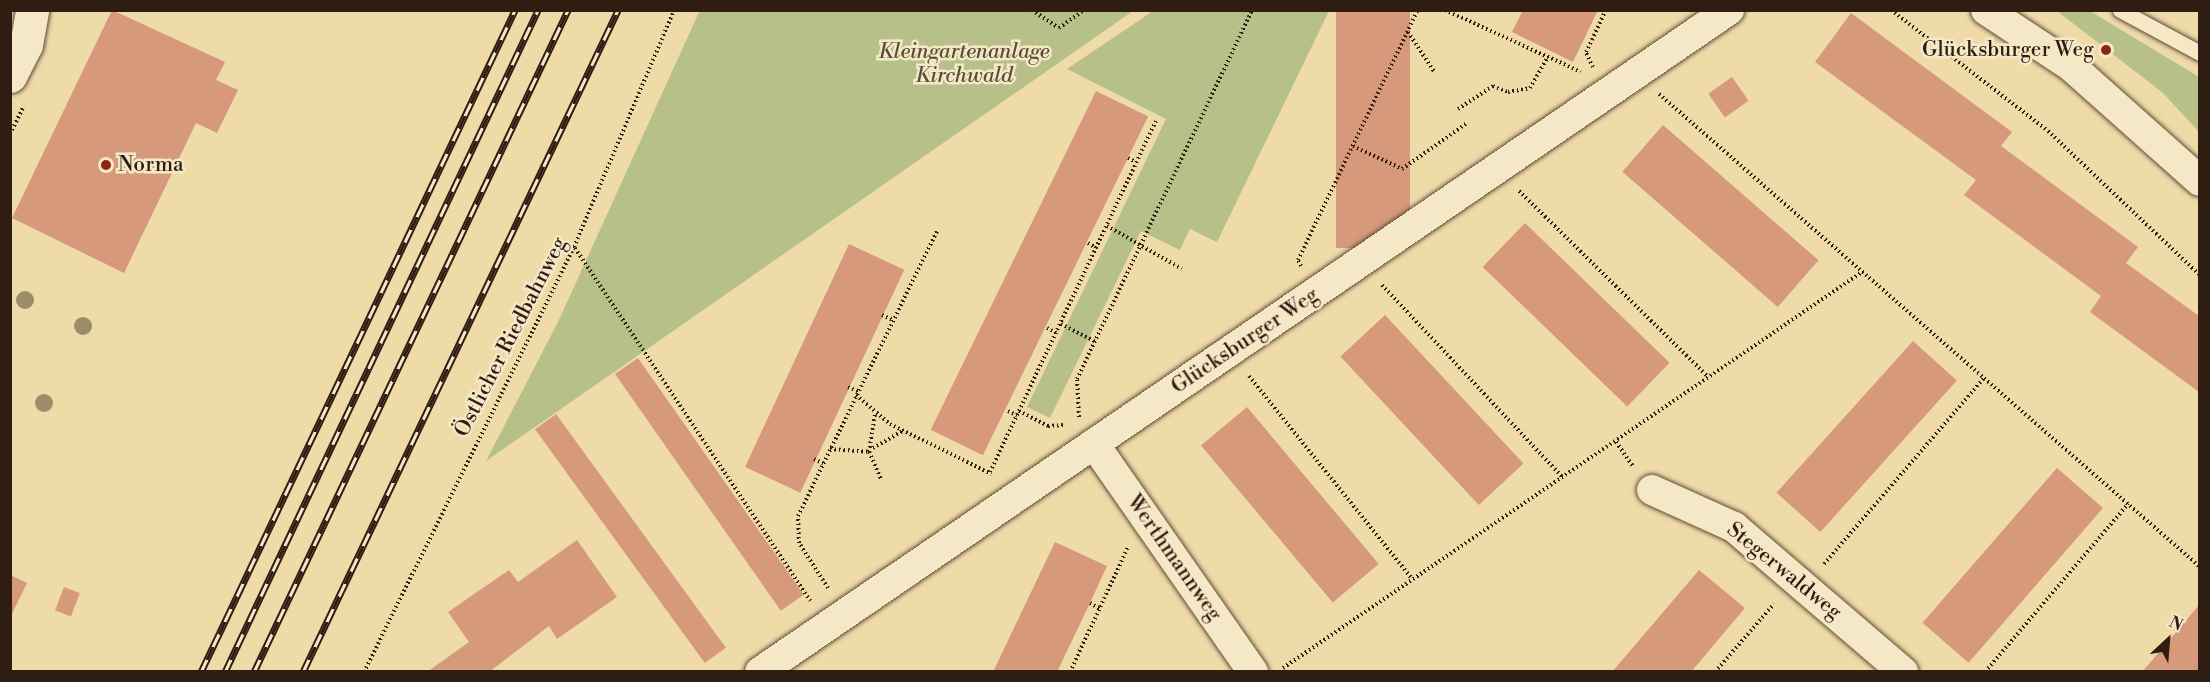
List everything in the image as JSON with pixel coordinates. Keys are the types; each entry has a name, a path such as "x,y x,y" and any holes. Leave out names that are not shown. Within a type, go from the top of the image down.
{"street":[{"path":"10,76 26,45 32,10"},
{"name":"Glücksburger Weg","path":"760,672 1016,498 1087,435 1229,352 1729,10"},
{"path":"1986,10 2106,93 2199,181"},
{"name":"Werthmannweg","path":"1087,435 1144,513 1253,672"},
{"name":"Stegerwaldweg","path":"1652,490 1734,526 1903,672"}],"lane":[{"path":"2120,10 2199,53"}],"path":[{"name":"Östlicher Riedbahnweg","path":"364,672 574,248 674,10"},
{"path":"1032,10 1059,28 1084,10"},
{"path":"1008,411 1048,426 1087,435 1077,379 1252,10"},
{"path":"1318,292 1298,260 1418,10"},
{"path":"1445,10 1578,72 1593,67"},
{"path":"1599,10 1605,12 1586,52 1607,94"},
{"path":"1891,10 2048,131 2199,275"},
{"path":"1400,31 1407,33 1434,73"},
{"path":"1458,109 1493,86 1508,92 1530,88 1547,59"},
{"path":"1636,74 2199,567"},
{"path":"1359,116 1366,119"},
{"path":"990,472 1156,121"},
{"path":"1353,146 1402,169 1467,123"},
{"path":"1128,158 1136,162"},
{"path":"1497,169 1708,377"},
{"path":"1317,204 1323,207"},
{"path":"1107,226 1142,243 1182,269"},
{"path":"836,621 799,543 796,528 830,449 938,229"},
{"path":"1088,243 1096,248"},
{"path":"574,248 836,621"},
{"path":"1361,262 1562,477"},
{"path":"1278,672 1862,272"},
{"path":"882,315 893,320"},
{"path":"1061,324 1095,341"},
{"path":"1047,328 1057,333"},
{"path":"1229,352 1412,579"},
{"path":"1715,672 1801,582 1984,378"},
{"path":"848,387 857,393 875,414 903,431 990,472 1016,498"},
{"path":"875,414 871,450 881,479"},
{"path":"830,449 871,450 903,431"},
{"path":"814,459 823,464"},
{"path":"1985,672 2128,504"},
{"path":"1070,672 1144,513"},
{"path":"1090,603 1100,609"}],"green space":[{"name":"Kleingartenanlage Kirchwald","path":"700,10 1133,11 486,461 558,322"},
{"path":"1153,11 1329,11 1217,242 1190,229 1180,250 1141,231 1050,418 1027,407 1166,119 1067,69"},
{"path":"2057,11 2090,11 2199,77 2199,132 2163,93"}],"building":[{"name":"Norma","path":"112,10 225,62 216,80 238,90 217,133 196,123 124,273 12,218"},
{"path":"1336,10 1410,10 1410,248 1336,248"},
{"path":"1523,10 1598,10 1573,62 1512,32"},
{"path":"1851,13 2012,132 2001,146 2138,247 2126,263 2199,316 2199,392 2090,312 2101,296 1964,195 1976,180 1815,62"},
{"path":"1732,77 1749,101 1725,117 1708,94"},
{"path":"1096,91 1148,116 983,455 931,430"},
{"path":"1663,125 1818,260 1778,307 1622,172"},
{"path":"1525,223 1670,363 1627,407 1483,267"},
{"path":"849,244 904,270 800,493 745,467"},
{"path":"1385,315 1523,463 1479,505 1340,357"},
{"path":"1913,341 1957,380 1820,532 1776,493"},
{"path":"638,358 804,595 781,611 615,374"},
{"path":"1247,407 1379,564 1333,603 1201,446"},
{"path":"556,414 726,648 705,663 535,429"},
{"path":"2057,468 2103,508 1969,663 1923,623"},
{"path":"577,540 617,597 557,639 549,626 489,672 427,672 469,642 448,612 509,570 518,582"},
{"path":"1055,542 1107,566 1090,603 1057,672 993,672"},
{"path":"1699,570 1745,608 1691,672 1612,672"},
{"path":"10,575 27,583 10,618"},
{"path":"64,587 80,593 71,616 55,610"},
{"path":"2199,605 2199,672 2142,672 2183,624"}],"railway":[{"path":"201,672 515,10"},
{"path":"225,672 538,10"},
{"path":"254,672 568,10"},
{"path":"303,672 618,10"}],"place":[{"name":"Glücksburger Weg","path":"2106,50"},
{"name":"Norma","path":"106,165"}]}
